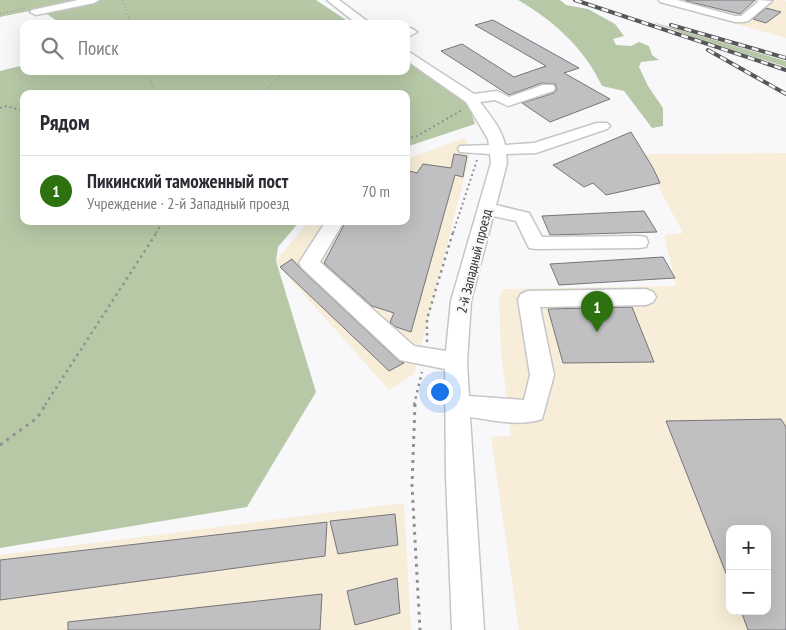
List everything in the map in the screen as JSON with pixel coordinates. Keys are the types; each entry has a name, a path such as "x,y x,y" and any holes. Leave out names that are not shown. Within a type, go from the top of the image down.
{"street":[{"path":"36,12 94,0"},
{"path":"332,0 360,20"},
{"path":"664,0 735,19 744,19 767,1 762,0"},
{"name":"2-й Западный проезд","path":"410,57 472,101 486,120 496,139 481,149 499,163 461,301 456,362 456,405 468,630"},
{"path":"472,101 497,95 508,102 548,88"},
{"path":"481,149 536,148 602,126"},
{"path":"486,209 523,217 536,243 638,242"},
{"path":"333,225 309,263 408,354 456,362"},
{"path":"456,405 509,411 533,411 542,375 528,299 646,297"}],"path":[{"path":"122,0 130,20"},
{"path":"149,75 154,90"},
{"path":"266,90 282,75"},
{"path":"410,138 415,137 472,101"},
{"path":"0,108 6,106 20,110"},
{"path":"420,630 412,485 413,412 426,357 427,319 462,202 481,149"},
{"path":"0,444 37,418 161,225"}],"shaded area":[{"path":"653,0 784,0 786,1 786,38"},
{"path":"464,138 472,148 414,374 389,390 275,262 306,225 410,225 410,158"},
{"path":"786,153 786,630 519,630 491,437 511,436 501,351 499,299 503,289 676,286 664,235 683,233 641,154"},
{"path":"404,503 411,630 0,630 0,555"}],"green space":[{"path":"0,0 316,0 346,20 56,20 39,9 0,17"},
{"path":"518,0 560,0 566,5 588,9 615,24 624,36 613,39 616,45 631,46 639,42 649,46 652,55 659,60 641,62 639,67 648,86 663,108 663,126 652,128 624,91 602,86 587,60 567,37 544,17"},
{"path":"649,21 786,61 786,67 705,41"},
{"path":"410,64 468,103 475,124 410,146 410,90 20,90 20,225 297,225 278,247 276,261 316,392 247,507 0,548 0,71 20,66 20,75 410,75"}],"building":[{"path":"686,0 755,0 740,14 686,1"},
{"path":"766,8 781,12 766,23 753,19"},
{"path":"493,20 579,68 564,73 610,99 550,122 522,103 554,93 557,89 555,84 542,83 509,95 441,51 462,44 514,77 546,66 475,25"},
{"path":"631,132 660,183 606,195 593,183 584,187 553,165"},
{"path":"454,154 467,156 463,177 455,175 411,332 396,327 390,322 394,313 372,306 324,263 344,225 410,225 410,171 417,173 423,164 451,168"},
{"path":"644,211 657,232 550,235 542,216"},
{"path":"663,257 675,278 559,285 550,264"},
{"path":"292,259 399,361 404,363 389,371 280,267"},
{"path":"632,307 654,362 563,363 548,309"},
{"path":"781,419 786,427 786,630 748,630 742,615 771,615 771,525 726,525 726,573 666,421"},
{"path":"395,514 398,545 338,554 330,521"},
{"path":"327,522 325,556 0,600 0,560"},
{"path":"397,578 400,613 355,625 347,591"},
{"path":"322,594 320,630 68,630 68,622"}],"railway":[{"path":"575,0 786,70"},
{"path":"671,25 786,58"},
{"path":"708,50 786,94"}],"place":[{"name":"Пикинский таможенный пост","path":"597,332"}]}
